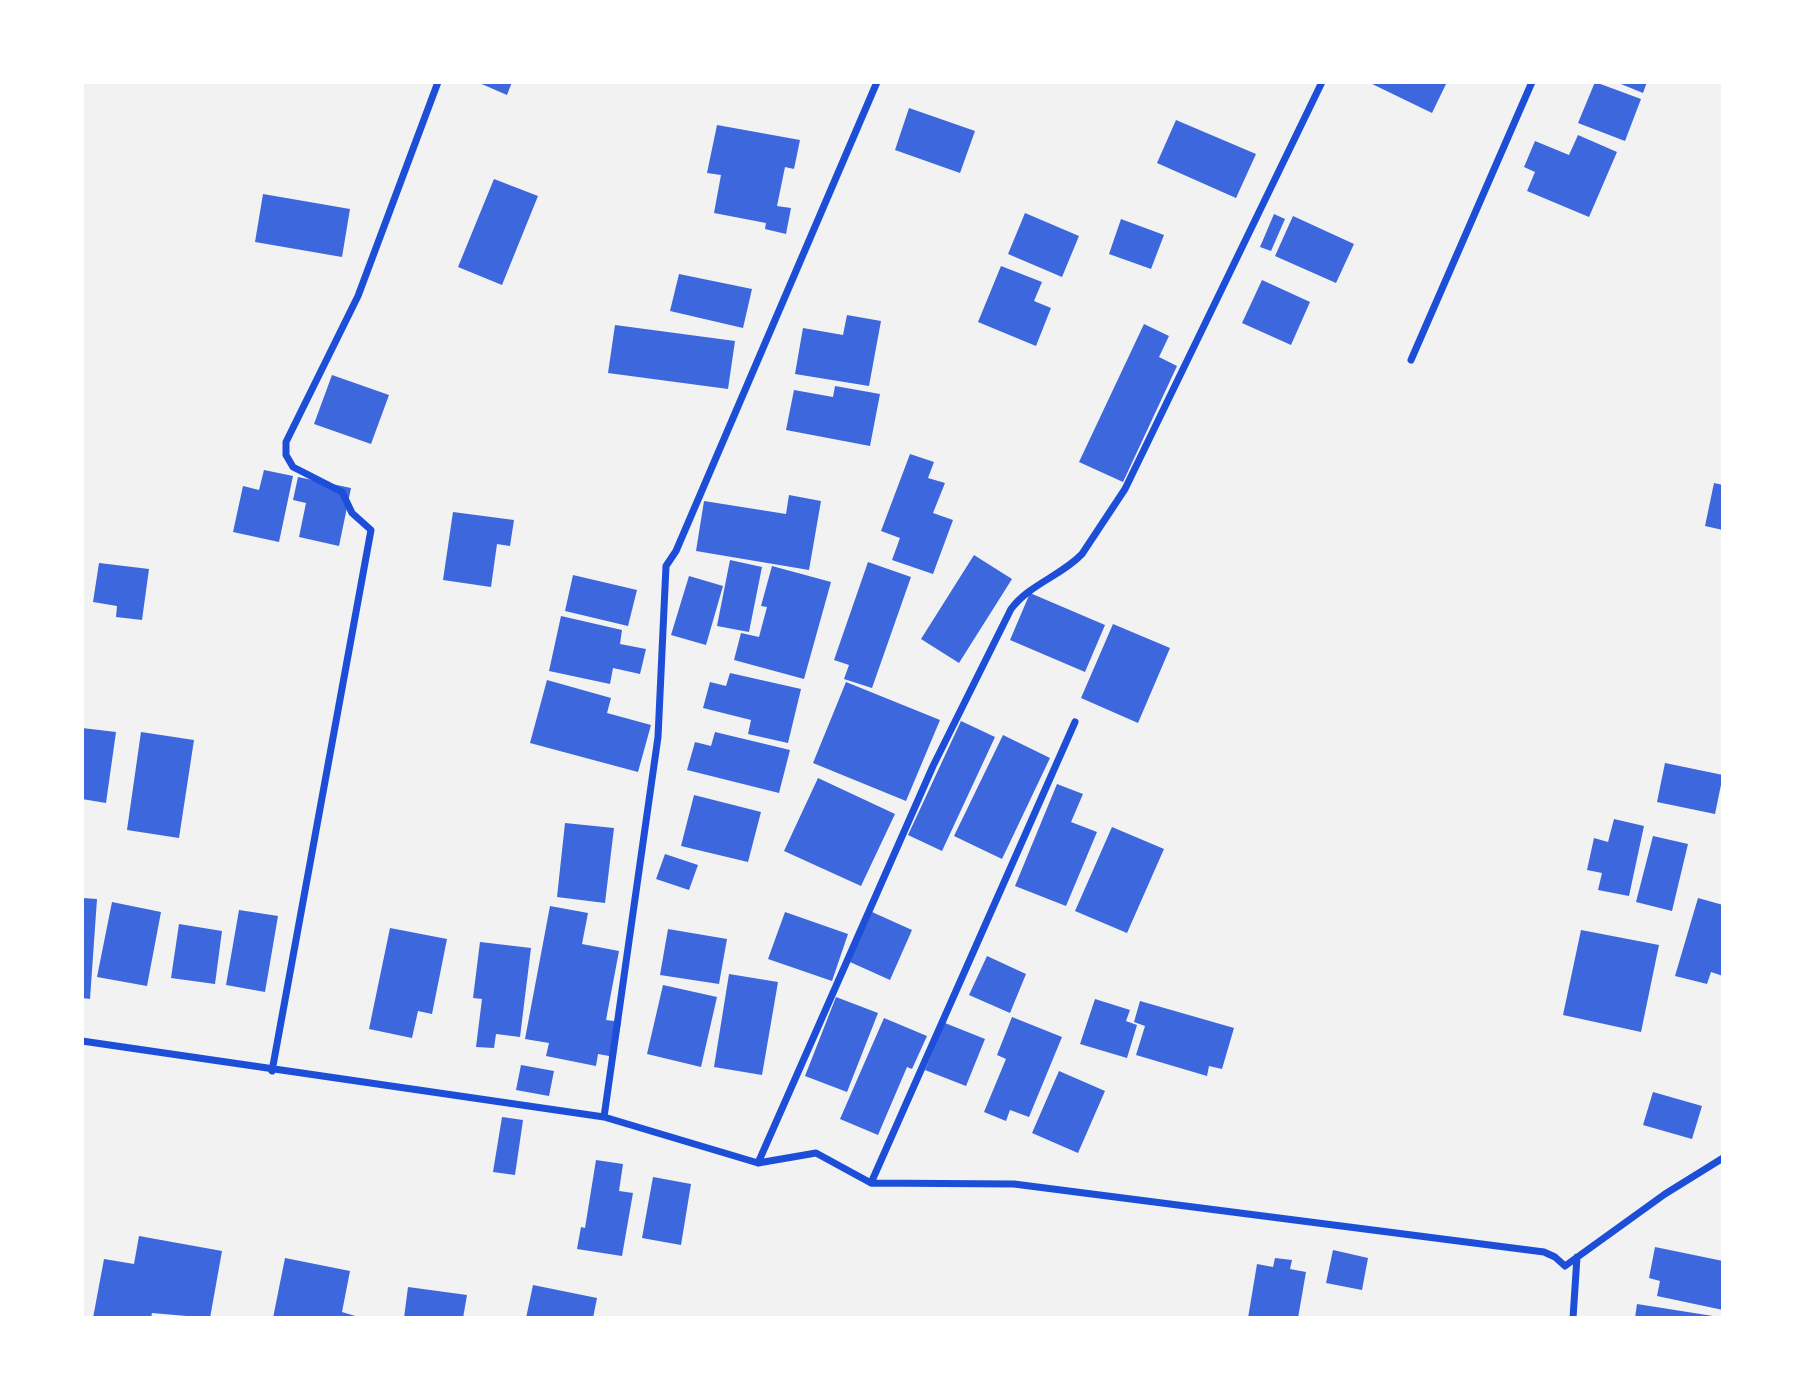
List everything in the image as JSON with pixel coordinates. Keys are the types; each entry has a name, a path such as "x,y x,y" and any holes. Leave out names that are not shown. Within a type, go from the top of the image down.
{"street":[{"path":"271,1071 371,530 352,513 342,492 293,467 286,455 286,442 358,296 438,82"},
{"path":"604,1117 658,737 666,566 676,551 877,82"},
{"path":"758,1163 933,766 1011,610 1030,590 1073,564 1125,489 1322,82"},
{"path":"1411,360 1532,82"},
{"path":"871,1183 1075,722"},
{"path":"82,1041 271,1071 604,1117 758,1163 816,1153 871,1183 1014,1184 1544,1252 1555,1256 1565,1266"},
{"path":"1565,1266 1665,1194 1723,1158"},
{"path":"1565,1266 1577,1256 1573,1318"}],"building":[{"path":"477,82 512,82 507,95"},
{"path":"1368,82 1447,82 1432,113"},
{"path":"1595,82 1641,99 1625,141 1578,123"},
{"path":"1616,82 1647,82 1643,93"},
{"path":"909,108 975,131 960,173 895,150"},
{"path":"1176,120 1256,154 1236,198 1157,163"},
{"path":"717,125 800,140 794,169 785,167 777,206 791,208 786,234 765,229 766,223 714,213 721,175 707,173"},
{"path":"1578,135 1617,152 1589,217 1527,191 1535,172 1524,167 1535,141 1569,155"},
{"path":"494,179 538,196 502,285 458,267"},
{"path":"263,194 350,209 342,257 255,242"},
{"path":"1025,213 1079,236 1062,277 1008,254"},
{"path":"1274,214 1285,219 1271,251 1260,247"},
{"path":"1293,216 1354,244 1336,283 1275,256"},
{"path":"1121,219 1164,235 1151,269 1109,254"},
{"path":"1001,266 1042,282 1034,301 1051,308 1036,346 978,322"},
{"path":"679,274 752,289 743,328 670,311"},
{"path":"1262,280 1310,302 1291,345 1242,323"},
{"path":"847,315 881,321 869,386 795,374 803,328 843,335"},
{"path":"1144,324 1169,336 1159,357 1177,366 1123,482 1079,462"},
{"path":"615,325 735,341 728,389 608,373"},
{"path":"332,375 389,395 371,444 314,424"},
{"path":"835,386 880,394 870,446 786,430 794,390 833,397"},
{"path":"910,454 934,462 928,478 945,483 933,513 953,520 933,574 892,560 900,538 881,531"},
{"path":"264,470 293,476 279,542 233,532 243,486 259,490"},
{"path":"298,477 351,488 339,546 299,537 306,503 293,500"},
{"path":"1714,483 1723,485 1723,530 1705,526"},
{"path":"789,495 821,501 809,570 696,551 704,501 786,514"},
{"path":"453,512 514,520 510,546 497,544 491,587 443,580"},
{"path":"974,555 1012,579 959,663 921,639"},
{"path":"730,560 762,567 749,632 717,626"},
{"path":"868,562 911,577 872,688 844,679 849,665 834,660"},
{"path":"99,563 149,569 142,620 116,617 117,606 93,602"},
{"path":"772,566 831,582 804,679 734,660 741,633 759,637 767,607 761,606"},
{"path":"573,575 637,590 628,626 565,611"},
{"path":"689,576 723,586 706,645 671,635"},
{"path":"1030,593 1105,625 1085,672 1010,640"},
{"path":"561,616 622,630 620,644 646,649 640,674 613,668 610,684 549,671"},
{"path":"1113,624 1170,648 1138,723 1081,698"},
{"path":"730,673 801,689 788,743 748,734 751,720 703,708 710,682 726,686"},
{"path":"547,680 611,698 607,713 651,725 638,772 530,743"},
{"path":"846,682 940,720 906,801 813,763"},
{"path":"961,721 995,737 942,851 908,835"},
{"path":"82,728 116,732 106,803 82,799"},
{"path":"141,732 194,740 179,838 127,830"},
{"path":"715,732 790,750 779,793 687,770 695,742 711,746"},
{"path":"1003,735 1050,758 1002,859 954,836"},
{"path":"1665,763 1723,775 1715,814 1657,802"},
{"path":"818,778 895,814 861,886 784,851"},
{"path":"1057,784 1083,794 1071,822 1097,832 1066,906 1015,886"},
{"path":"694,795 761,812 748,862 681,846"},
{"path":"1614,819 1644,826 1629,896 1598,890 1602,873 1587,870 1594,838 1608,842"},
{"path":"565,823 614,828 605,903 557,897"},
{"path":"1112,827 1164,849 1127,933 1075,911"},
{"path":"1653,836 1688,844 1672,911 1636,902"},
{"path":"665,854 698,865 689,890 656,879"},
{"path":"82,898 97,899 90,999 82,998"},
{"path":"1698,898 1723,905 1723,976 1711,972 1707,984 1675,976"},
{"path":"112,902 161,912 147,986 97,977"},
{"path":"550,906 588,913 582,944 619,951 606,1020 621,1022 615,1057 598,1054 596,1066 546,1056 549,1043 525,1039"},
{"path":"239,910 278,916 265,992 226,985"},
{"path":"785,912 848,934 832,981 768,959"},
{"path":"872,912 912,930 890,980 850,962"},
{"path":"179,924 222,931 215,984 171,978"},
{"path":"390,928 447,939 432,1014 418,1011 412,1038 369,1029"},
{"path":"668,929 727,939 719,984 660,975"},
{"path":"1581,930 1659,945 1641,1032 1563,1015"},
{"path":"480,942 531,948 520,1037 496,1034 494,1048 476,1047 482,999 473,998"},
{"path":"987,956 1026,974 1010,1013 969,995"},
{"path":"729,974 778,982 762,1075 714,1067"},
{"path":"663,985 717,997 701,1067 647,1054"},
{"path":"836,997 878,1013 847,1092 805,1076"},
{"path":"1095,999 1130,1010 1126,1021 1137,1025 1127,1058 1080,1044"},
{"path":"1140,1001 1234,1028 1222,1069 1209,1066 1207,1076 1136,1055 1145,1026 1134,1022"},
{"path":"1012,1017 1062,1037 1029,1117 1010,1110 1006,1121 984,1112 1006,1059 997,1055"},
{"path":"884,1018 927,1036 912,1069 907,1067 878,1135 840,1119"},
{"path":"945,1023 985,1039 966,1086 925,1070"},
{"path":"521,1065 554,1071 549,1096 516,1090"},
{"path":"1059,1071 1105,1091 1078,1153 1032,1133"},
{"path":"1653,1092 1702,1106 1692,1139 1643,1125"},
{"path":"502,1117 523,1120 515,1175 493,1172"},
{"path":"596,1160 623,1164 619,1191 633,1193 622,1256 577,1249 581,1227 585,1228"},
{"path":"653,1177 691,1184 681,1245 642,1238"},
{"path":"139,1236 222,1251 210,1318 152,1313 151,1318 93,1318 104,1259 134,1264"},
{"path":"1655,1247 1723,1261 1723,1310 1657,1296 1660,1281 1649,1278"},
{"path":"1333,1250 1368,1258 1362,1290 1326,1283"},
{"path":"285,1258 350,1271 342,1312 362,1318 273,1318"},
{"path":"1275,1258 1292,1260 1290,1269 1306,1272 1298,1318 1248,1318 1257,1264 1273,1267"},
{"path":"533,1285 597,1298 593,1318 526,1318"},
{"path":"408,1287 467,1295 463,1318 404,1318"},
{"path":"1637,1304 1713,1316 1713,1318 1635,1318"}]}
